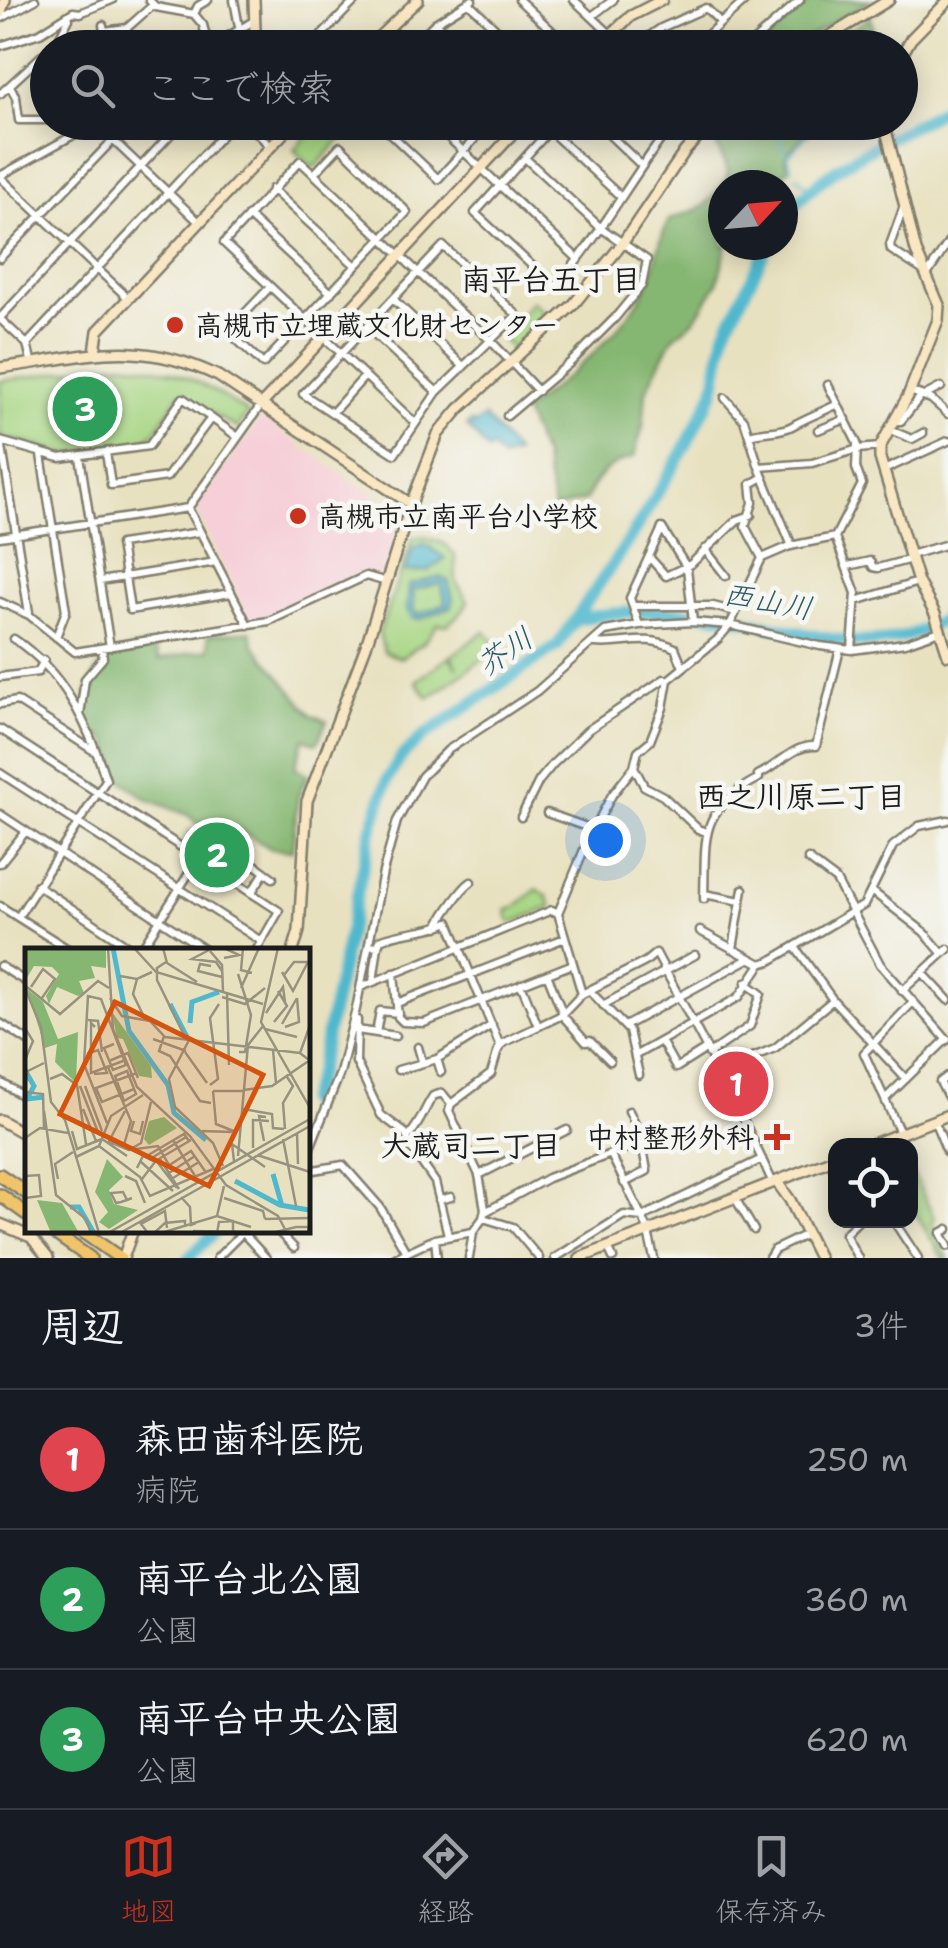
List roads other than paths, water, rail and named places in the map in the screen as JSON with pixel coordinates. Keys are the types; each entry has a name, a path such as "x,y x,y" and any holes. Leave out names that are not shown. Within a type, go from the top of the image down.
{"highway":[{"path":"0,1175 25,1192"},
{"path":"0,1196 25,1212"},
{"path":"54,1233 90,1258"},
{"path":"84,1233 118,1256"}],"street":[{"path":"0,16 5,0"},
{"path":"0,16 35,0"},
{"path":"70,0 77,13"},
{"path":"46,30 112,0"},
{"path":"104,30 126,28 154,4 165,0"},
{"path":"194,14 208,0"},
{"path":"234,0 238,28"},
{"path":"254,0 256,30"},
{"path":"327,30 356,0"},
{"path":"386,30 418,0"},
{"path":"519,0 550,30"},
{"path":"574,0 607,30"},
{"path":"592,16 613,0"},
{"path":"614,30 630,16 662,0"},
{"path":"712,30 746,0"},
{"path":"766,30 800,0"},
{"path":"840,30 889,0"},
{"path":"427,30 470,1 498,30"},
{"path":"918,32 948,1"},
{"path":"154,4 194,14 204,30"},
{"path":"658,30 706,8 720,22"},
{"path":"62,30 77,13"},
{"path":"235,30 255,20"},
{"path":"434,23 442,30"},
{"path":"0,46 30,36"},
{"path":"0,94 30,68"},
{"path":"10,86 19,120 30,120"},
{"path":"65,140 0,176 128,298"},
{"path":"32,364 27,344 0,318 166,140"},
{"path":"27,344 218,140"},
{"path":"264,140 270,146"},
{"path":"96,352 98,331 276,140"},
{"path":"397,140 438,179 474,140"},
{"path":"451,140 578,259"},
{"path":"0,538 188,508 261,405 508,140"},
{"path":"542,140 475,213 554,287 578,259 660,140"},
{"path":"560,140 620,196"},
{"path":"615,140 641,164"},
{"path":"294,948 299,930 308,801 387,582 410,504 438,434 458,409 574,304 696,140"},
{"path":"888,140 916,251 939,305 938,320 910,391 880,447 918,582 943,630 948,655"},
{"path":"1,254 112,141 200,222"},
{"path":"270,287 232,327 233,336 263,364 407,212 340,146 314,174"},
{"path":"507,416 594,342 642,285 647,260 600,228 525,158"},
{"path":"414,422 224,243 300,161 492,342 538,391"},
{"path":"272,189 356,266"},
{"path":"905,205 891,250 926,274"},
{"path":"248,216 330,293"},
{"path":"926,274 948,244"},
{"path":"443,246 517,315 437,392 394,454 303,394 418,271 443,246"},
{"path":"392,299 463,366"},
{"path":"367,327 437,392"},
{"path":"0,368 96,352 158,354 194,364 410,504"},
{"path":"332,413 365,376"},
{"path":"639,1075 626,1026 586,993 558,913 612,796 650,741 663,708 668,680 730,623 762,558 792,546 835,537 862,489 856,468 858,449 828,385"},
{"path":"891,426 901,422 922,396 941,387"},
{"path":"910,391 948,414"},
{"path":"29,614 0,441 41,455 80,457 149,446 183,398 238,437"},
{"path":"725,398 739,412 750,435 763,478 792,546"},
{"path":"750,435 788,428 838,404"},
{"path":"106,452 111,486 167,477 211,418"},
{"path":"818,430 846,419"},
{"path":"891,426 912,439 923,433"},
{"path":"884,470 948,441"},
{"path":"760,467 812,462 880,447"},
{"path":"41,455 66,611 56,636"},
{"path":"80,457 100,581 106,647 103,658 85,680 80,716"},
{"path":"762,558 745,526 750,516 751,484 763,478"},
{"path":"188,508 248,625"},
{"path":"648,557 666,576 687,568 737,520 750,516"},
{"path":"638,623 630,598 662,528 687,568 693,622"},
{"path":"200,532 120,544 130,610 232,592"},
{"path":"835,537 848,566 856,601 853,645"},
{"path":"848,566 870,561 878,568 948,544"},
{"path":"705,549 726,576"},
{"path":"100,581 216,562"},
{"path":"0,602 29,614 75,652 248,625 282,617 366,576 387,582"},
{"path":"856,601 918,582"},
{"path":"635,608 691,606 736,612"},
{"path":"935,616 947,606"},
{"path":"373,982 374,945 389,844 408,797 448,750 537,691 606,632 638,623 730,623 840,649 905,643 943,630"},
{"path":"14,638 44,660 66,688 98,753 106,780 18,917"},
{"path":"594,642 640,639 664,643 674,648 683,667"},
{"path":"741,902 704,896 706,832 717,808 739,789 799,747 816,746 840,649"},
{"path":"0,677 38,672 44,660"},
{"path":"521,817 539,781 588,730 668,680"},
{"path":"0,704 17,701 98,753"},
{"path":"0,730 279,911 257,948"},
{"path":"634,766 644,786 706,832"},
{"path":"0,773 261,941"},
{"path":"547,813 594,830"},
{"path":"1,817 204,948"},
{"path":"636,1055 739,997 760,964 868,902 892,846 919,826 948,820"},
{"path":"0,862 26,831"},
{"path":"139,948 198,859"},
{"path":"808,859 836,880 880,964 948,1039 886,1098"},
{"path":"251,862 274,878"},
{"path":"251,893 265,872"},
{"path":"438,927 453,907 458,892 471,882"},
{"path":"37,886 134,948"},
{"path":"734,950 743,889"},
{"path":"872,892 945,951 902,991"},
{"path":"0,906 67,948"},
{"path":"361,987 552,910 558,913"},
{"path":"310,1149 326,1114 374,945 400,931 414,933 449,922 500,1046 491,1074 451,1104 449,1110 478,1175 484,1215"},
{"path":"700,931 760,964"},
{"path":"397,1003 565,938"},
{"path":"795,947 834,1000 906,1079"},
{"path":"500,1046 562,1014 586,993 656,953 762,1159 819,1258"},
{"path":"603,1005 694,954"},
{"path":"626,1026 750,958"},
{"path":"394,973 398,1013 404,1022 424,1024 573,964"},
{"path":"0,966 25,980"},
{"path":"922,972 948,1000"},
{"path":"547,974 562,1014 586,1042 590,1041 610,1060"},
{"path":"661,1041 676,1068 750,1026 761,994 746,983"},
{"path":"522,984 538,1026"},
{"path":"718,1071 775,1048 834,1000"},
{"path":"900,1133 864,1054 912,1003"},
{"path":"356,1009 356,1062 381,1114 408,1137 435,1182 448,1235"},
{"path":"376,1033 380,1010 398,1013"},
{"path":"0,1023 25,1039"},
{"path":"398,1070 437,1060 492,1025"},
{"path":"357,1030 396,1036"},
{"path":"418,1047 422,1061"},
{"path":"437,1060 441,1072"},
{"path":"948,1076 940,1082 948,1097"},
{"path":"0,1082 25,1097"},
{"path":"408,1137 424,1118 425,1107 434,1096 442,1093 451,1104"},
{"path":"624,1182 647,1172 643,1137 629,1111"},
{"path":"888,1138 948,1114"},
{"path":"0,1120 25,1134"},
{"path":"934,1120 948,1154"},
{"path":"478,1175 566,1130"},
{"path":"468,1258 474,1232 484,1215 548,1178 610,1155 643,1137"},
{"path":"610,1155 642,1217 654,1258"},
{"path":"555,1258 624,1216 642,1217 762,1159"},
{"path":"580,1258 828,1161"},
{"path":"310,1171 343,1165 380,1206 406,1252"},
{"path":"440,1200 451,1197"},
{"path":"735,1198 754,1230"},
{"path":"484,1215 513,1227 539,1258"},
{"path":"0,1224 31,1237 48,1258"},
{"path":"846,1258 856,1255 845,1234 851,1228"},
{"path":"898,1228 918,1258"},
{"path":"948,1229 941,1233 948,1246"},
{"path":"395,1258 435,1239 474,1232"},
{"path":"118,1256 131,1233"},
{"path":"218,1258 243,1233"},
{"path":"245,1233 266,1258"},
{"path":"281,1233 294,1248"},
{"path":"769,1258 774,1250 807,1234"},
{"path":"435,1239 436,1258"},
{"path":"608,1247 613,1258"}],"water":[{"path":"485,417 516,454 502,459 492,448 488,451 467,426"},
{"path":"425,544 445,558 428,571 405,572 413,548"},
{"path":"439,577 448,581 451,607 421,619 412,618 407,610 409,585","holes":["441,583 446,604 419,614 414,612 413,590"]}],"waterway":[{"name":"芥川","path":"918,123 948,106"},
{"path":"780,140 788,156"},
{"path":"792,169 788,156 803,140"},
{"name":"芥川","path":"798,201 838,169 886,140"},
{"path":"798,177 809,189"},
{"name":"芥川","path":"310,1096 371,831 388,778 402,756 422,737 557,646 682,453 714,391 725,332 761,260"},
{"name":"西山川","path":"575,620 636,612 698,614 818,636 870,641 896,639 948,616"},
{"name":"芥川","path":"189,1258 214,1233"}],"place":[{"name":"高槻市立埋蔵文化財センター","path":"175,325"},
{"name":"南平台中央公園","path":"85,409"},
{"name":"高槻市立南平台小学校","path":"298,516"},
{"name":"南平台北公園","path":"217,855"},
{"name":"森田歯科医院","path":"736,1084"},
{"name":"中村整形外科","path":"777,1137"}],"district":[{"name":"南平台五丁目","path":"551,279"},
{"name":"西之川原二丁目","path":"801,796"},
{"name":"大蔵司二丁目","path":"471,1145"}]}
